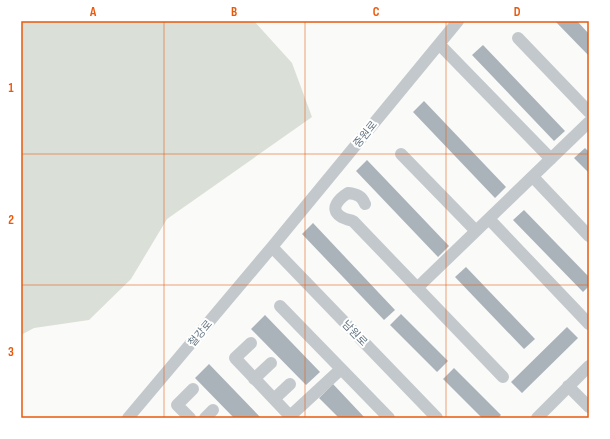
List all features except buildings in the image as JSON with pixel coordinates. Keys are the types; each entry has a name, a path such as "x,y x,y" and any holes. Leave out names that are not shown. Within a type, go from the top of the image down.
{"street":[{"name":"중원로","path":"272,247 458,21"},
{"path":"518,38 589,112"},
{"path":"439,44 551,159"},
{"path":"417,288 589,122"},
{"path":"401,154 476,231"},
{"path":"532,177 589,236"},
{"path":"365,204 360,196 348,193 338,200 336,204 336,211 339,216 353,221 503,377"},
{"path":"489,219 589,324"},
{"name":"철강로","path":"128,418 272,247"},
{"name":"남원로","path":"272,247 437,418"},
{"path":"280,306 389,418"},
{"path":"251,343 235,358 289,417 341,369"},
{"path":"254,378 271,363"},
{"path":"537,418 589,366"},
{"path":"274,400 290,384"},
{"path":"568,386 589,408"},
{"path":"190,418 177,405 193,389"}],"shaded area":[{"path":"21,21 254,21 292,63 312,117 167,219 131,279 89,320 34,328 21,335"}]}
